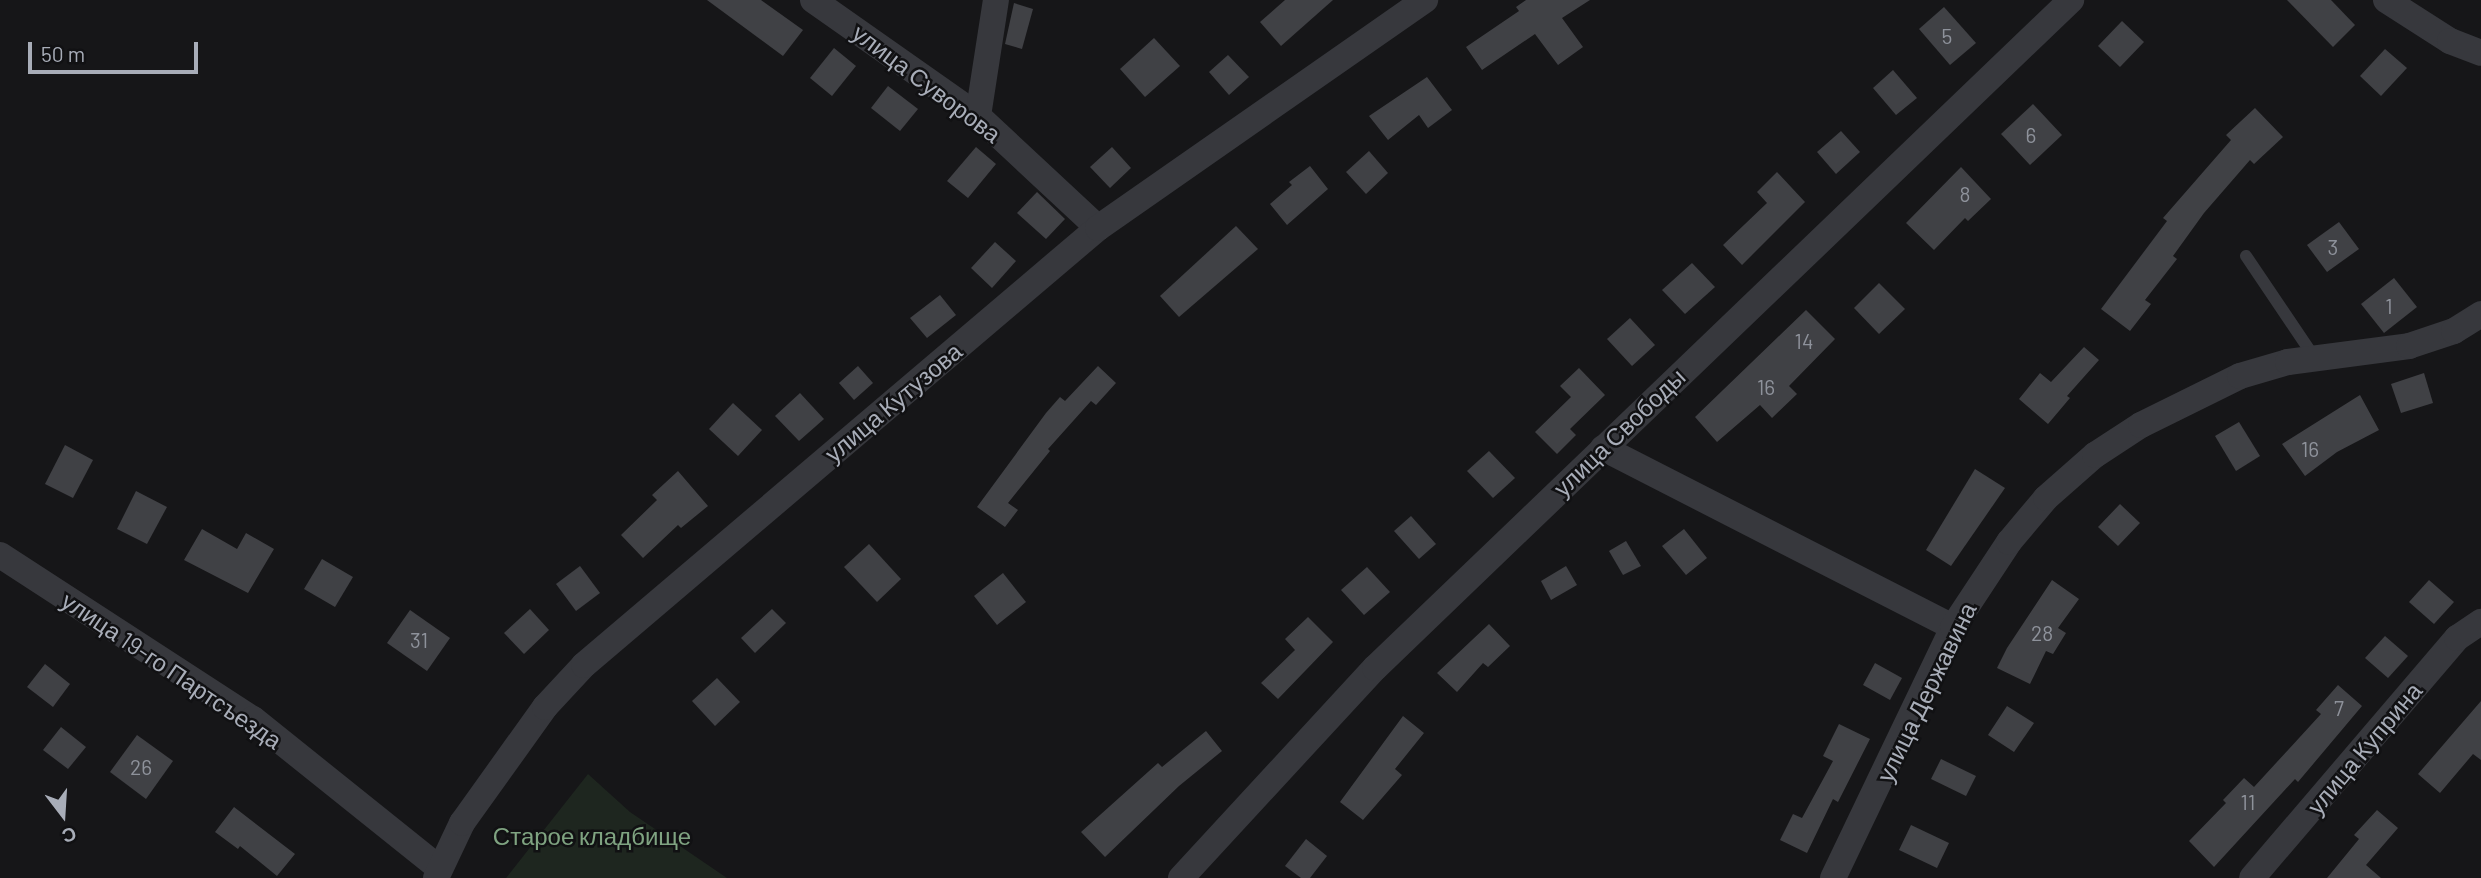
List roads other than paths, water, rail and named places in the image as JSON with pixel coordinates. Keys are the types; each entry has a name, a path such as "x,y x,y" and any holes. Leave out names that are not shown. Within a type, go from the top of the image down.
{"street":[{"name":"улица Суворова","path":"813,0 978,116 1098,228"},
{"path":"978,116 996,0"},
{"name":"улица Кутузова","path":"437,873 462,822 545,707 584,665 1098,228 1425,0"},
{"name":"улица Свободы","path":"1181,878 1375,668 2071,0"},
{"path":"2386,0 2450,41 2481,53"},
{"name":"улица Державина","path":"1833,878 1953,627 2009,542 2046,498 2095,455 2141,425 2240,376 2314,357 2409,346 2454,331 2481,314"},
{"path":"1603,448 1953,627"},
{"name":"улица 19-го Партсъезда","path":"0,555 253,719 437,873"},
{"name":"улица Куприна","path":"2252,878 2457,638 2481,622"}],"lane":[{"path":"2246,256 2314,357"}],"park label":[{"name":"Старое кладбище","path":"592,836"}]}
